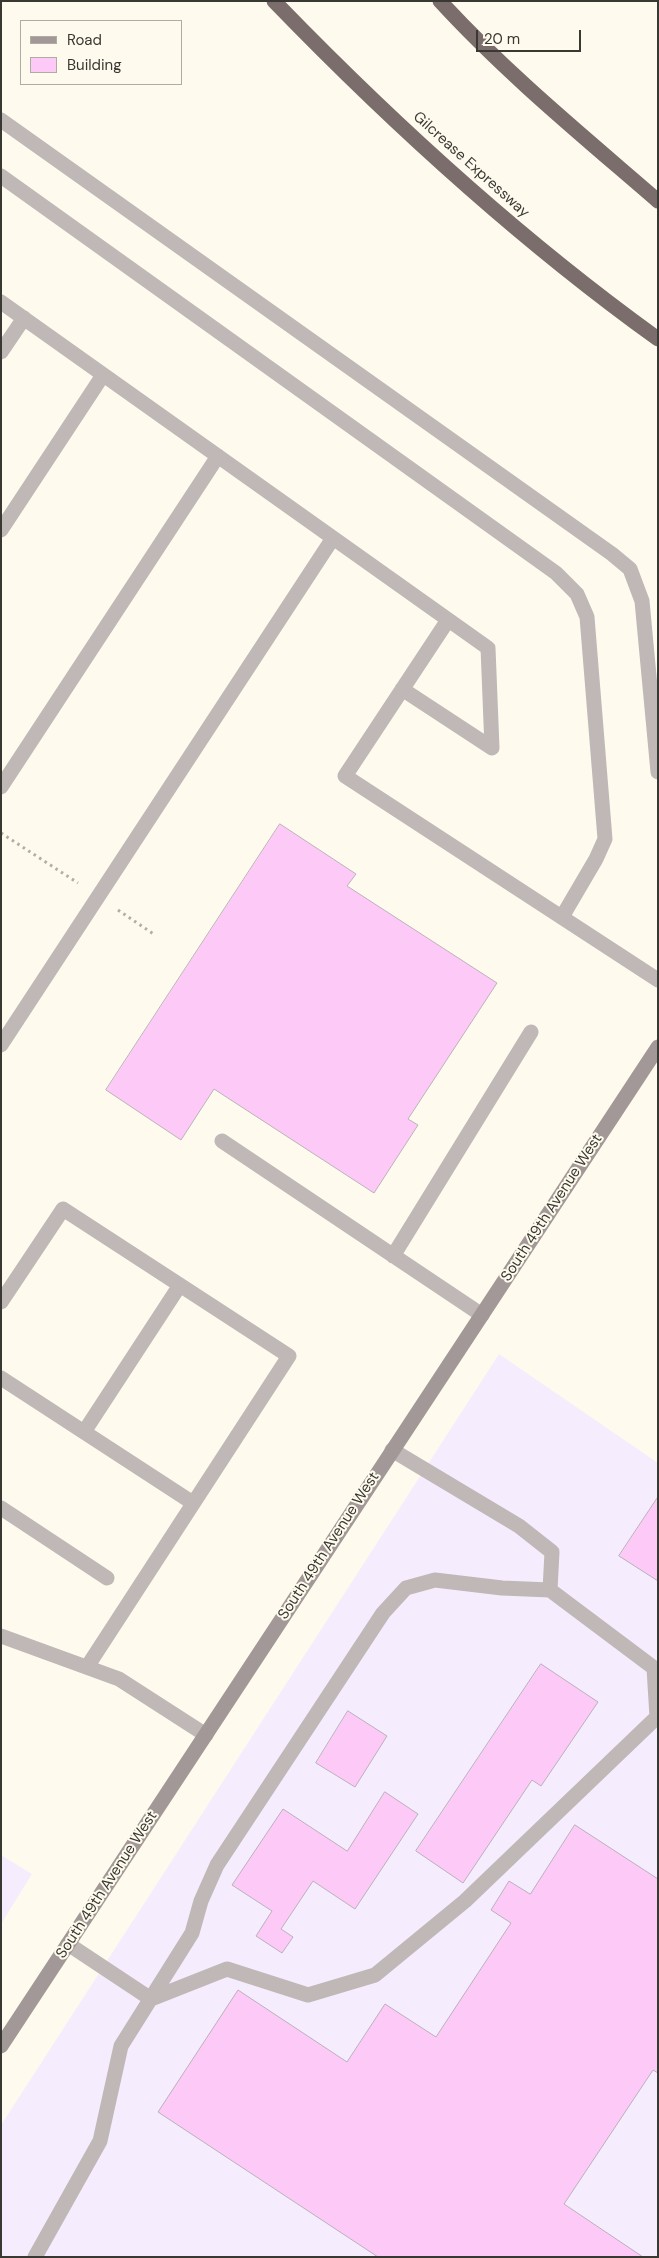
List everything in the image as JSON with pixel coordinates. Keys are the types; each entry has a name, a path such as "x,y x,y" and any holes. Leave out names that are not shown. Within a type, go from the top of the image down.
{"highway":[{"name":"Gilcrease Expressway","path":"274,1 323,52 412,137 506,221 611,305 658,339"},
{"path":"440,1 468,32 526,87 658,201"}],"street":[{"name":"South 49th Avenue West","path":"1,2046 658,1047"}],"lane":[{"path":"1,120 612,554 630,569 642,601 658,772"},
{"path":"1,176 556,573 577,594 587,618 604,839 596,859 562,917"},
{"path":"1,302 488,648 492,748 402,689"},
{"path":"1,352 24,318"},
{"path":"1,530 103,375"},
{"path":"1,787 218,456"},
{"path":"1,1046 333,538"},
{"path":"448,620 345,776 658,980"},
{"path":"393,1256 531,1032"},
{"path":"222,1142 482,1314"},
{"path":"1,1302 63,1209 289,1356 87,1667"},
{"path":"84,1432 180,1284"},
{"path":"1,1378 193,1503"},
{"path":"392,1450 518,1526 552,1552 550,1590"},
{"path":"1,1508 108,1578"},
{"path":"35,2257 100,2141 122,2046 151,1998 192,1933 201,1901 217,1865 383,1613 406,1588 435,1580 502,1588 550,1590 654,1668 657,1717 465,1901 375,1975 308,1995 227,1969 151,1998"},
{"path":"1,1636 119,1679 206,1735"},
{"path":"68,1944 151,1998"}],"shaded area":[{"path":"499,1354 658,1463 658,2257 1,2257 1,2125"},
{"path":"1,1855 32,1874 1,1924"}],"building":[{"path":"280,824 356,874 347,886 497,983 408,1119 418,1125 374,1193 214,1089 181,1140 106,1090"},
{"path":"658,1497 658,1581 619,1556"},
{"path":"541,1664 598,1702 541,1786 532,1780 463,1883 416,1851"},
{"path":"348,1711 387,1736 355,1787 316,1763"},
{"path":"385,1792 418,1814 355,1909 313,1881 281,1929 293,1937 282,1953 256,1936 272,1911 232,1885 283,1809 347,1851"},
{"path":"575,1825 658,1879 658,2073 653,2070 564,2204 643,2257 378,2257 158,2112 238,1990 347,2062 385,2004 436,2037 511,1923 491,1910 509,1881 530,1894"}]}
